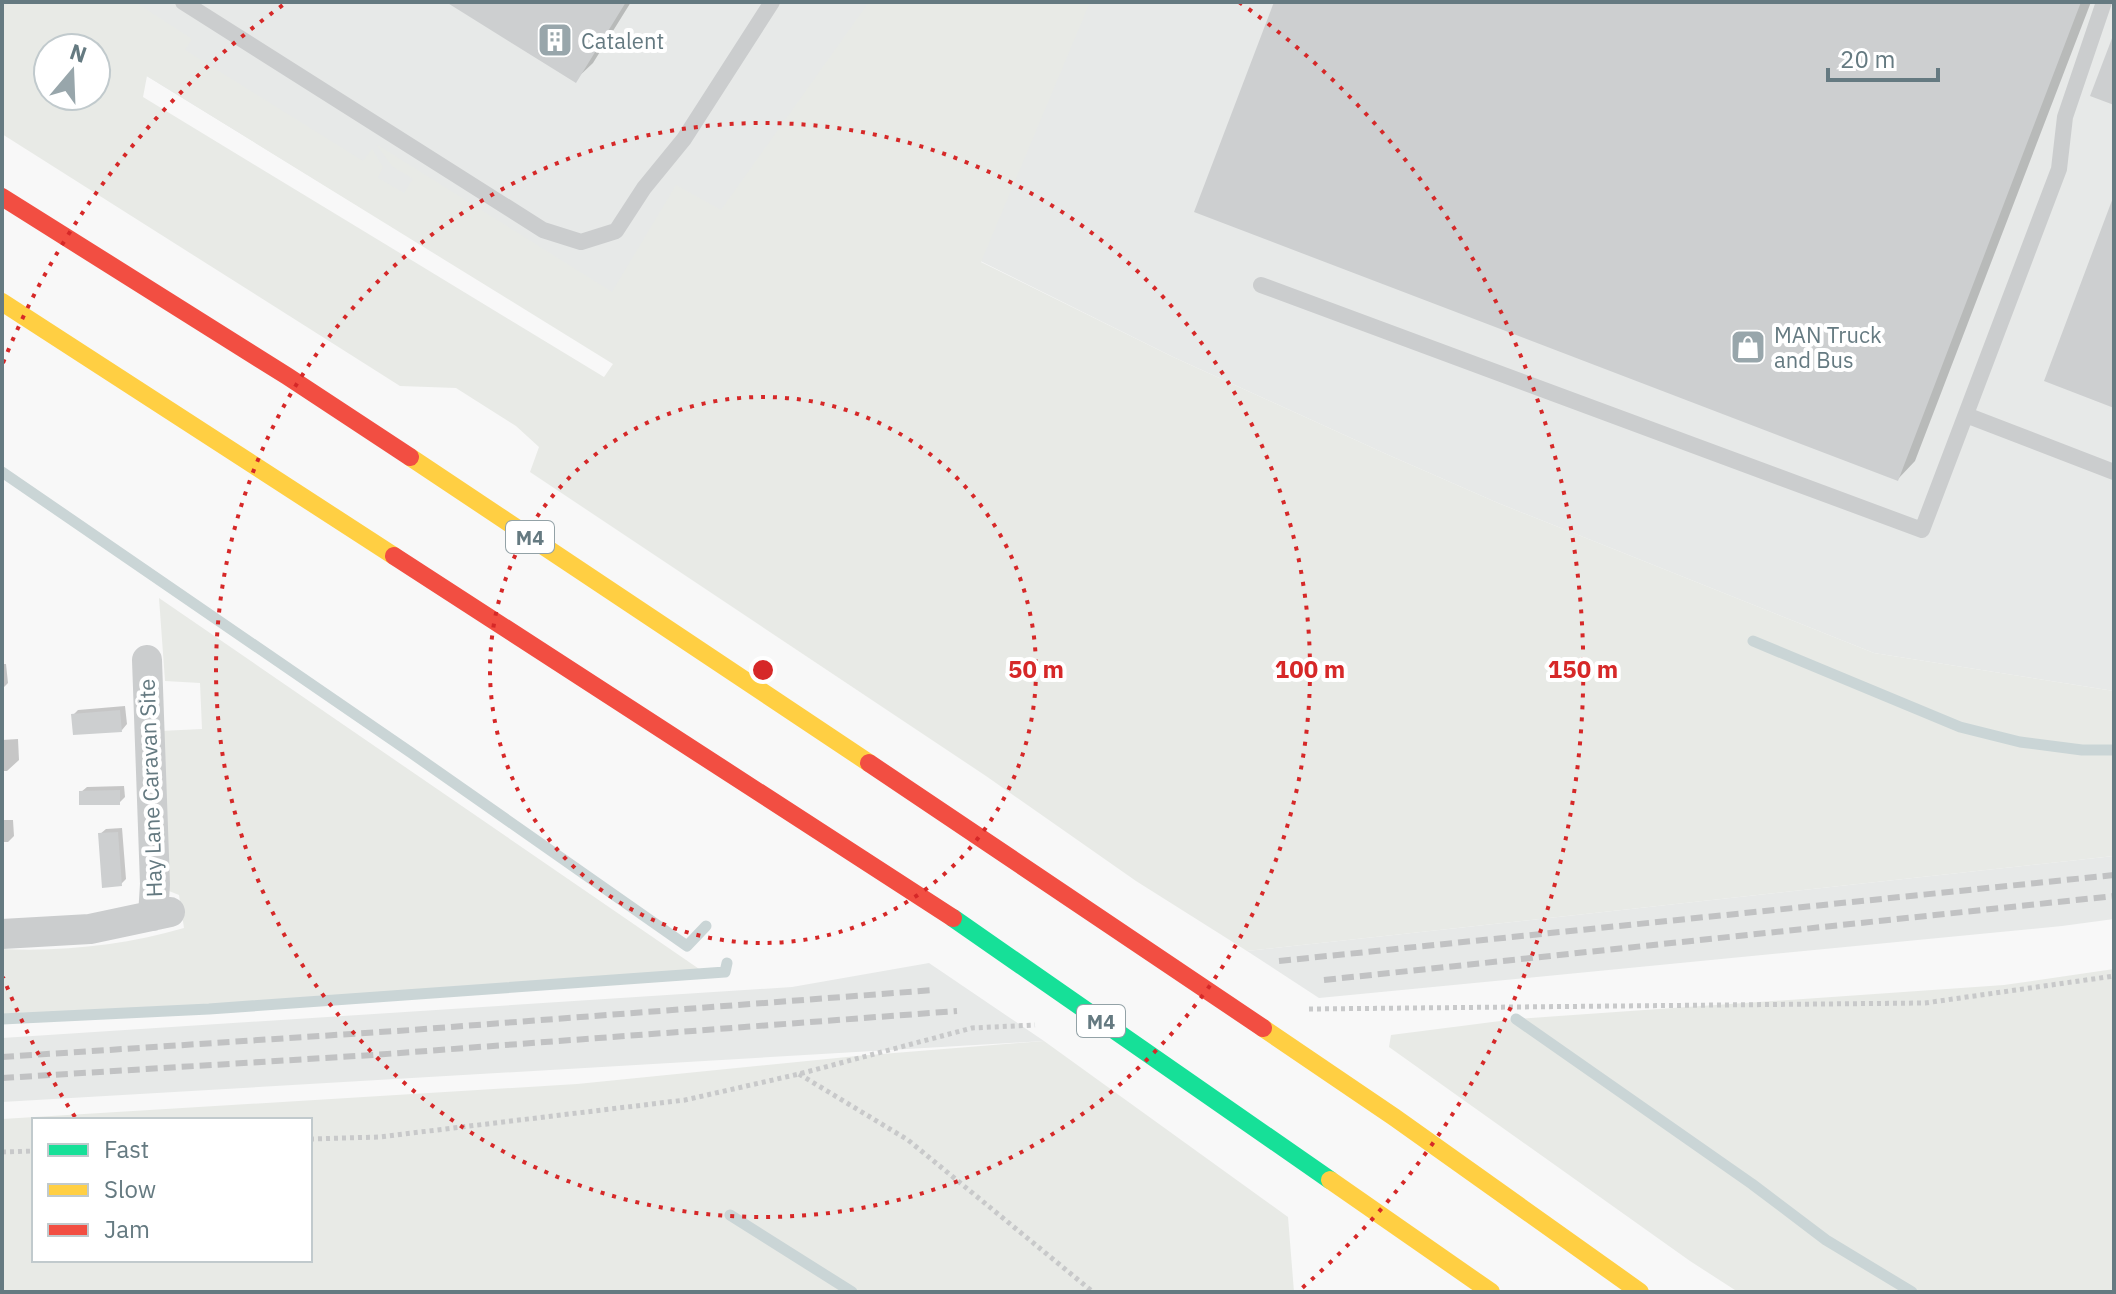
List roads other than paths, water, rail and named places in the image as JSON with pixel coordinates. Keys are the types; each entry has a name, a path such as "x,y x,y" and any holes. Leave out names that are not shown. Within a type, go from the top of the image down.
{"highway":[{"name":"M4","path":"2,197 287,376 1053,886 1394,1117 1640,1292"},
{"name":"M4","path":"2,302 918,894 1491,1292"}],"street":[{"name":"Hay Lane Caravan Site","path":"2,934 90,929 162,914 155,870 147,660"}],"lane":[{"path":"183,2 543,230 581,242 616,231 644,188 684,139 772,2"},
{"path":"1261,285 1922,530 2059,169 2065,117 2104,2"},
{"path":"1966,415 2114,472"}],"waterway":[{"path":"2,472 687,946 706,926"},
{"path":"1753,641 1960,727 2020,742 2082,750 2114,750"},
{"path":"2,1019 209,1009 725,972 727,963"},
{"path":"1516,1019 1752,1184 1826,1240 1912,1292"},
{"path":"730,1215 852,1292"}],"railway":[{"path":"1279,961 2114,875"},
{"path":"1324,980 2114,896"},
{"path":"2,1057 934,990"},
{"path":"2,1078 373,1055 957,1011"}],"place":[{"name":"Catalent","path":"555,40"},
{"name":"MAN Truck and Bus","path":"1748,347"}]}
